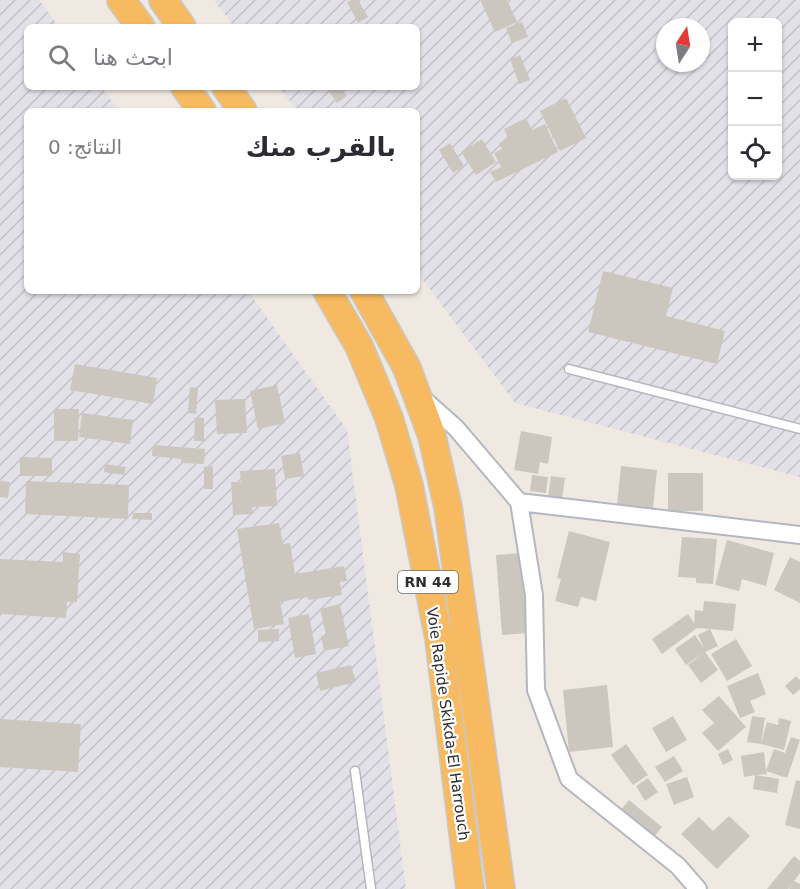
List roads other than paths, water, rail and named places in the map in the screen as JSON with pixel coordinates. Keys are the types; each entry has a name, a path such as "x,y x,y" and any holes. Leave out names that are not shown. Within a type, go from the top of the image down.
{"highway":[{"path":"121,0 139,24"},
{"path":"163,0 180,24"},
{"path":"187,90 200,108"},
{"path":"228,90 241,108"},
{"name":"Voie Rapide Skikda-El Harrouch","path":"329,294 359,346 388,418 409,485 439,639 470,889"},
{"name":"Voie Rapide Skikda-El Harrouch","path":"366,294 407,368 432,436 448,507 501,889"}],"street":[{"path":"416,392 456,428 519,502 534,595 536,690 569,779 678,866 698,889"},
{"path":"519,502 800,535"}],"lane":[{"path":"569,369 800,429"},
{"path":"355,771 371,889"}]}
